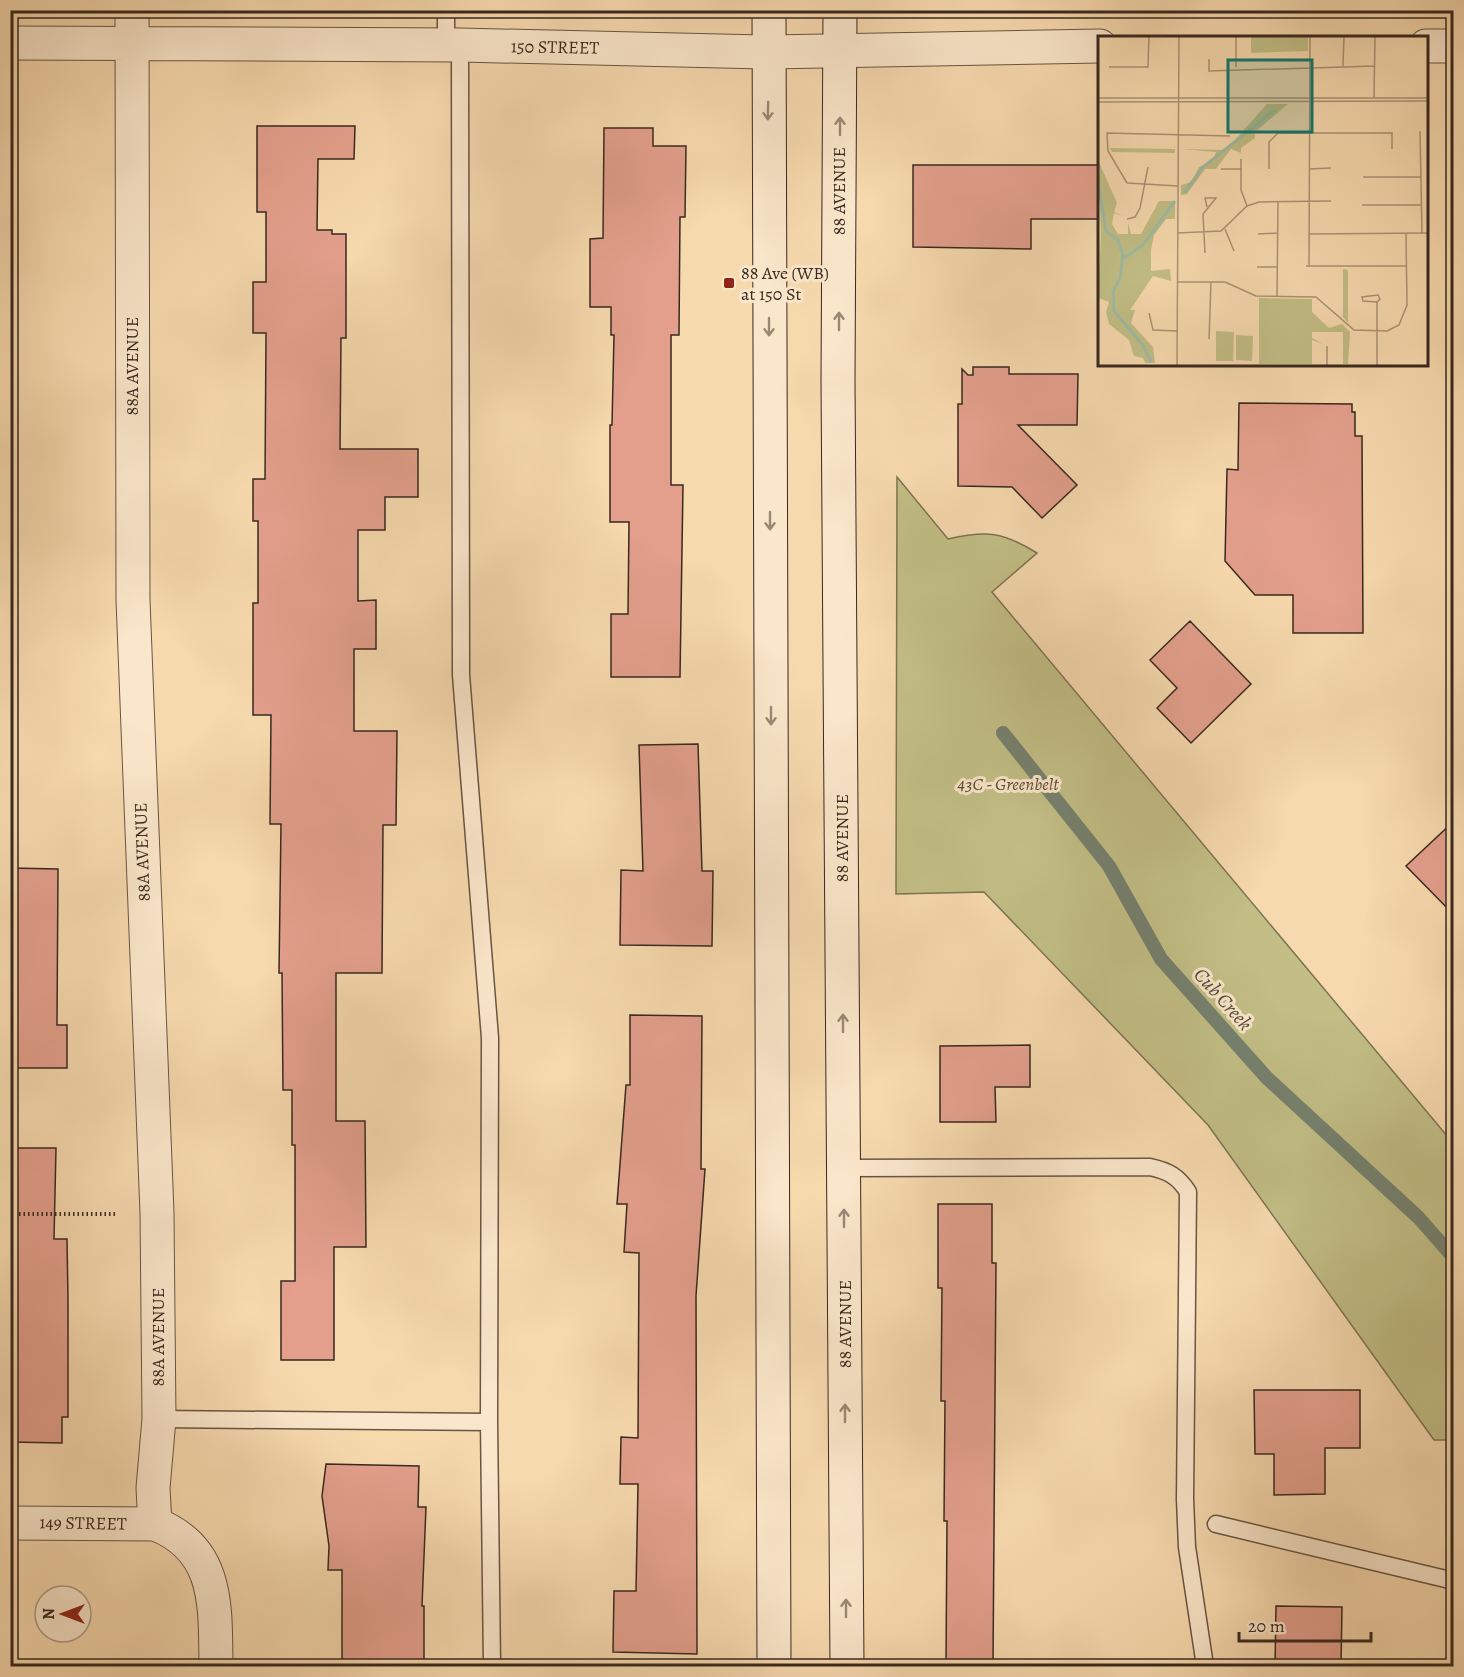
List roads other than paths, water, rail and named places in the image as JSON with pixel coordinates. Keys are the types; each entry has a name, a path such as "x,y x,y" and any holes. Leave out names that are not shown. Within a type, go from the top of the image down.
{"main road":[{"name":"88A AVENUE","path":"132,10 133,600 157,1213 159,1419 153,1488 155,1524"},
{"path":"768,10 774,1666"},
{"name":"88 AVENUE","path":"840,10 838,392 847,1666"},
{"name":"150 STREET","path":"10,43 453,45 769,52 1098,46"},
{"path":"1428,46 1454,46"},
{"name":"149 STREET","path":"10,1522 155,1524"},
{"path":"155,1524 181,1538 205,1567 213,1597 216,1666"}],"lane":[{"path":"446,10 453,45 461,675 490,1038 489,1422 492,1666"},
{"path":"844,1168 1150,1167 1168,1171 1180,1180 1188,1192 1185,1481 1187,1547 1205,1666"},
{"path":"159,1419 489,1422"},
{"path":"1216,1524 1454,1581"}],"waterway":[{"name":"Cub Creek","path":"1003,733 1109,866 1161,959 1267,1078 1419,1218 1454,1258"}],"place":[{"name":"88 Ave (WB) at 150 St","path":"729,283"}],"park label":[{"name":"43C - Greenbelt","path":"1008,784"}]}
